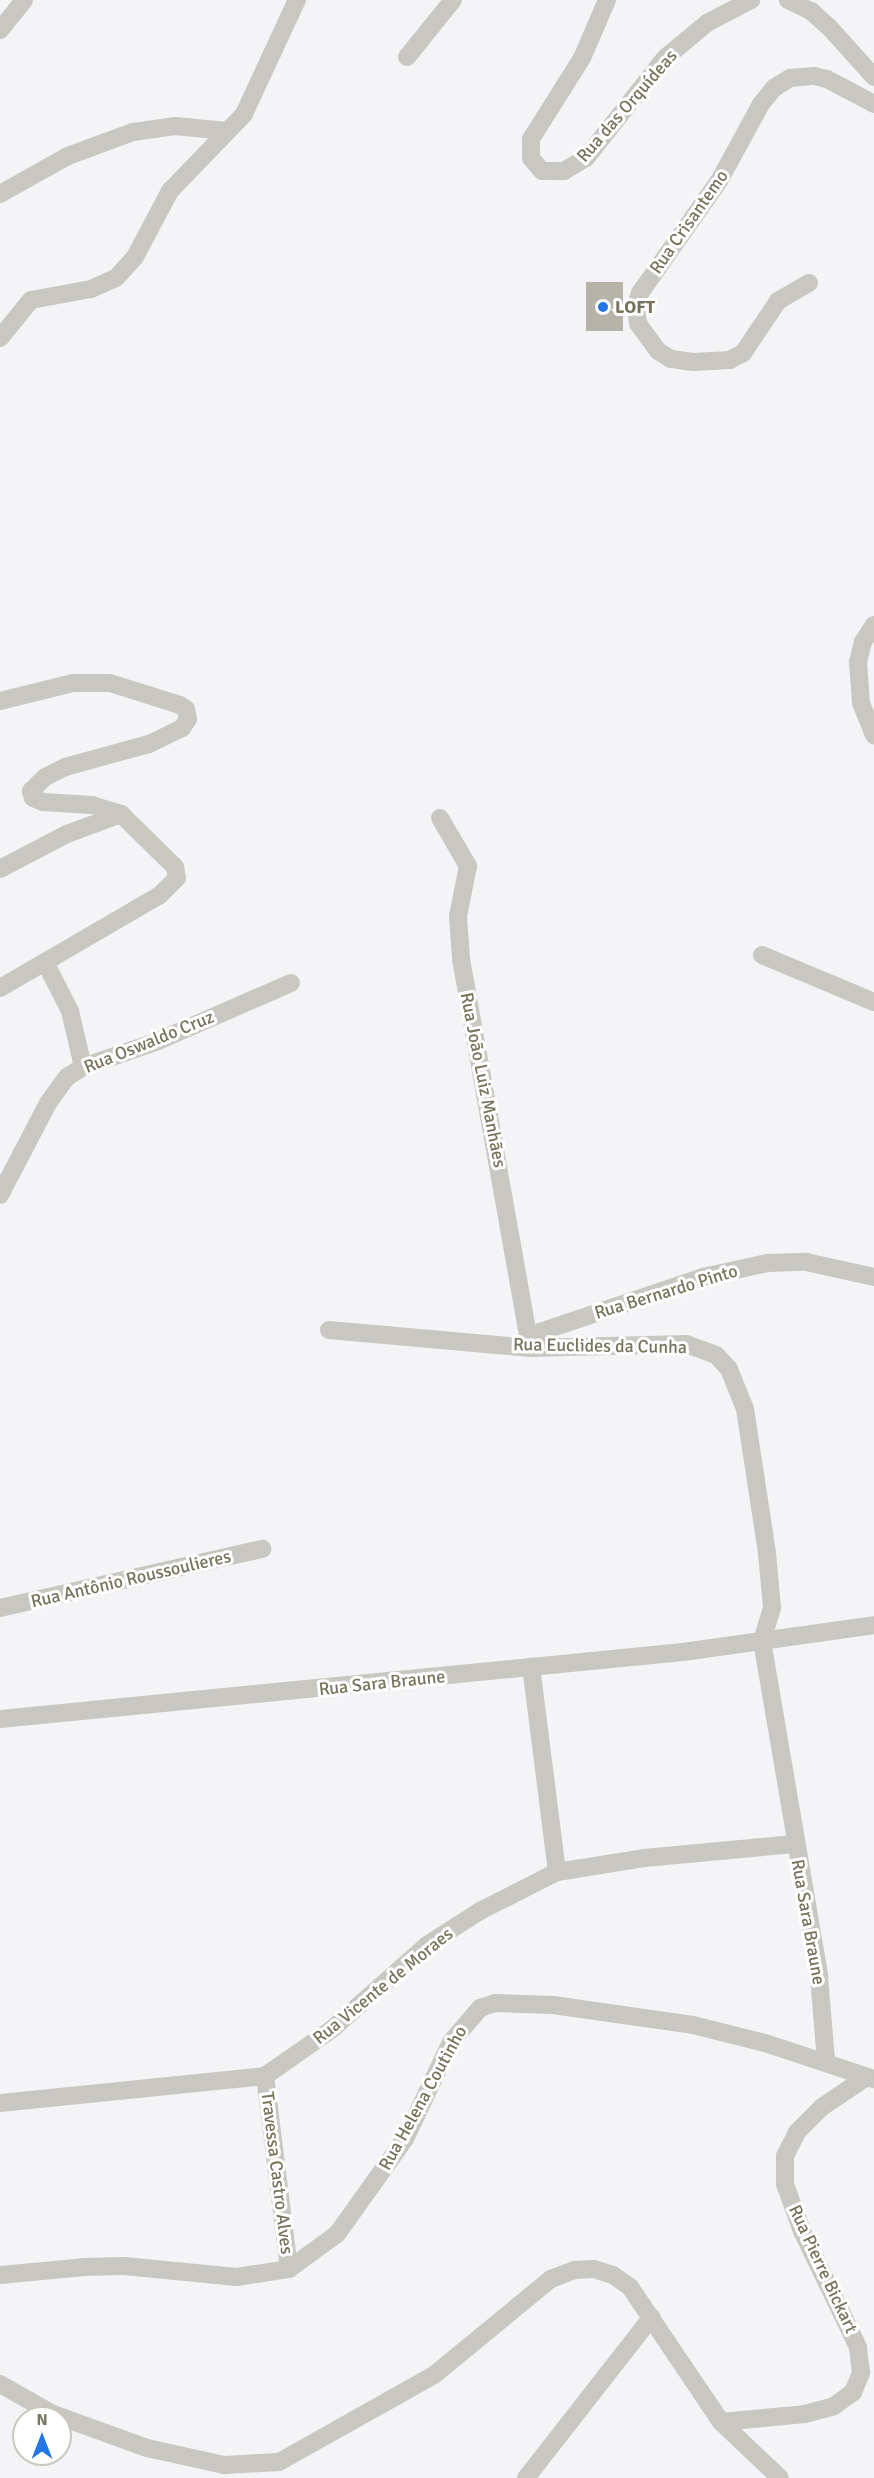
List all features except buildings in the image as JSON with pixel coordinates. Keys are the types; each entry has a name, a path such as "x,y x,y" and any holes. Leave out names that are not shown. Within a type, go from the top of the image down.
{"street":[{"path":"0,30 24,0"},
{"path":"0,338 31,300 91,289 116,278 135,257 170,191 227,132 254,96 297,0"},
{"path":"407,57 453,0"},
{"name":"Rua das Orquídeas","path":"607,0 582,58 531,139 531,158 542,171 564,171 586,158 665,58 707,23 751,0"},
{"path":"788,0 811,11 829,27 874,77"},
{"name":"Rua Crisantemo","path":"809,282 778,301 743,353 730,360 693,362 671,359 658,351 638,323 636,306 640,293 719,181 761,104 774,88 790,78 814,76 874,104"},
{"path":"0,194 68,156 133,132 175,126 227,132"},
{"path":"874,626 863,642 858,662 861,703 874,735"},
{"path":"0,701 60,685 93,682 130,688 186,709 186,723 172,734 65,767 45,777 31,791 33,798 43,802 92,805 121,814 170,860 177,872 171,887 0,988"},
{"path":"0,869 83,826 121,814"},
{"name":"Rua João Luiz Manhães","path":"440,818 468,866 458,916 461,959 531,1342"},
{"path":"762,955 874,1002"},
{"path":"45,962 70,1011 83,1067"},
{"name":"Rua Oswaldo Cruz","path":"0,1195 48,1103 67,1077 83,1067 158,1041 291,983"},
{"name":"Rua Bernardo Pinto","path":"531,1342 703,1277 768,1263 806,1262 874,1276"},
{"name":"Rua Euclides da Cunha","path":"329,1330 531,1342 686,1344 716,1354 729,1369 745,1409 767,1553 772,1608 762,1641"},
{"name":"Rua Antônio Roussoulieres","path":"0,1608 262,1549"},
{"name":"Rua Sara Braune","path":"0,1719 531,1667 762,1641 874,1625"},
{"name":"Rua Sara Braune","path":"762,1641 794,1844 819,1976 826,2061"},
{"path":"531,1667 557,1872"},
{"name":"Rua Vicente de Moraes","path":"0,2103 265,2076 331,2030 427,1946 480,1911 557,1872 644,1858 794,1844"},
{"name":"Rua Helena Coutinho","path":"0,2275 84,2267 124,2266 236,2277 289,2270 337,2234 405,2139 451,2042 480,2008 495,2003 553,2005 681,2023 826,2061 869,2079"},
{"name":"Travessa Castro Alves","path":"265,2076 289,2270"},
{"name":"Rua Pierre Bickart","path":"721,2422 805,2414 834,2406 853,2392 861,2373 858,2347 802,2231 785,2184 785,2156 798,2132 822,2107 869,2079"},
{"path":"0,2384 53,2414 147,2448 224,2465 279,2470 434,2375 551,2279 575,2270 594,2269 613,2274 630,2287 721,2422 780,2478"},
{"path":"526,2478 652,2317"}],"place":[{"name":"LOFT","path":"603,307"}]}
